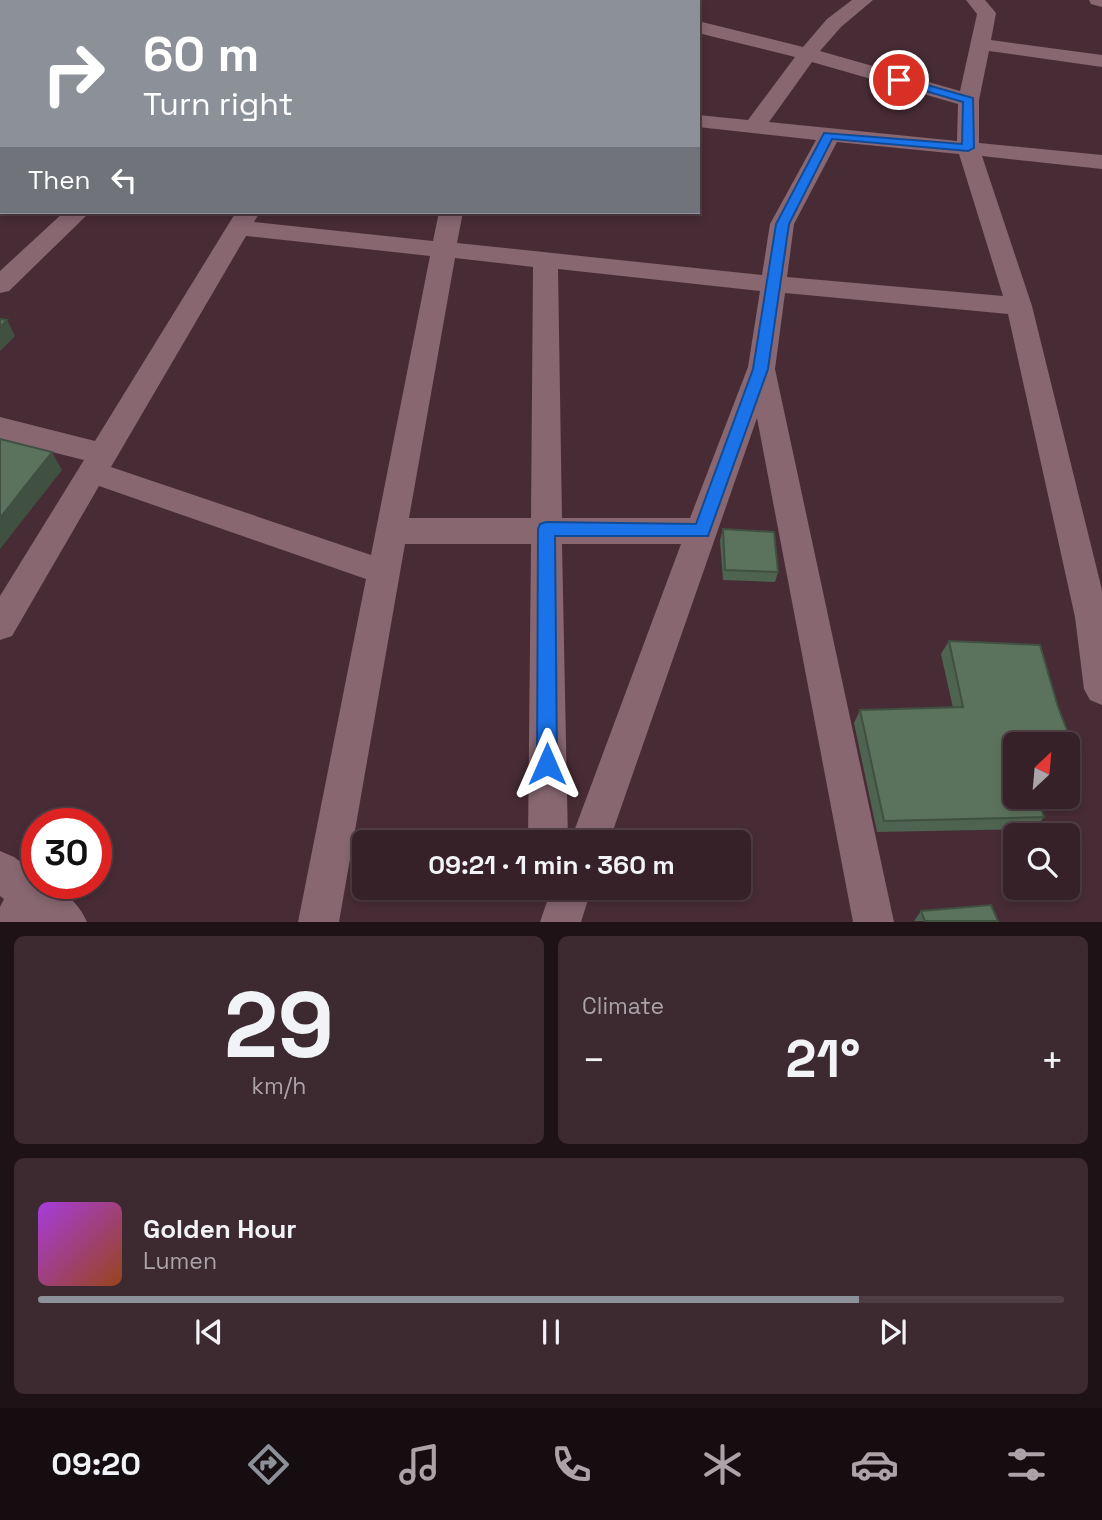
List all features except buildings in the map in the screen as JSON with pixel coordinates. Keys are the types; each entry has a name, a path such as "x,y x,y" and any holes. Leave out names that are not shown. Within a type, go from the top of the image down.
{"street":[{"path":"754,127 807,54 834,23 864,0"},
{"path":"968,0 975,0 987,13 969,100 968,148 1019,306 1092,617 1102,689"},
{"path":"700,27 807,54 969,100"},
{"path":"981,44 1102,61"},
{"path":"700,121 1102,162"},
{"path":"593,830 761,369 782,224 829,136"},
{"path":"0,285 76,214"},
{"path":"318,922 451,214"},
{"path":"0,626 243,220 442,250 1019,306"},
{"path":"545,260 548,830"},
{"path":"761,369 874,922"},
{"path":"0,428 383,572"},
{"path":"390,531 702,531"},
{"path":"15,895 66,922"},
{"path":"548,900 548,922"},
{"path":"560,922 568,900"}],"route":[{"path":"547,764 546,529 702,531 761,369 782,224 829,136 968,148 969,100 899,80"}]}
